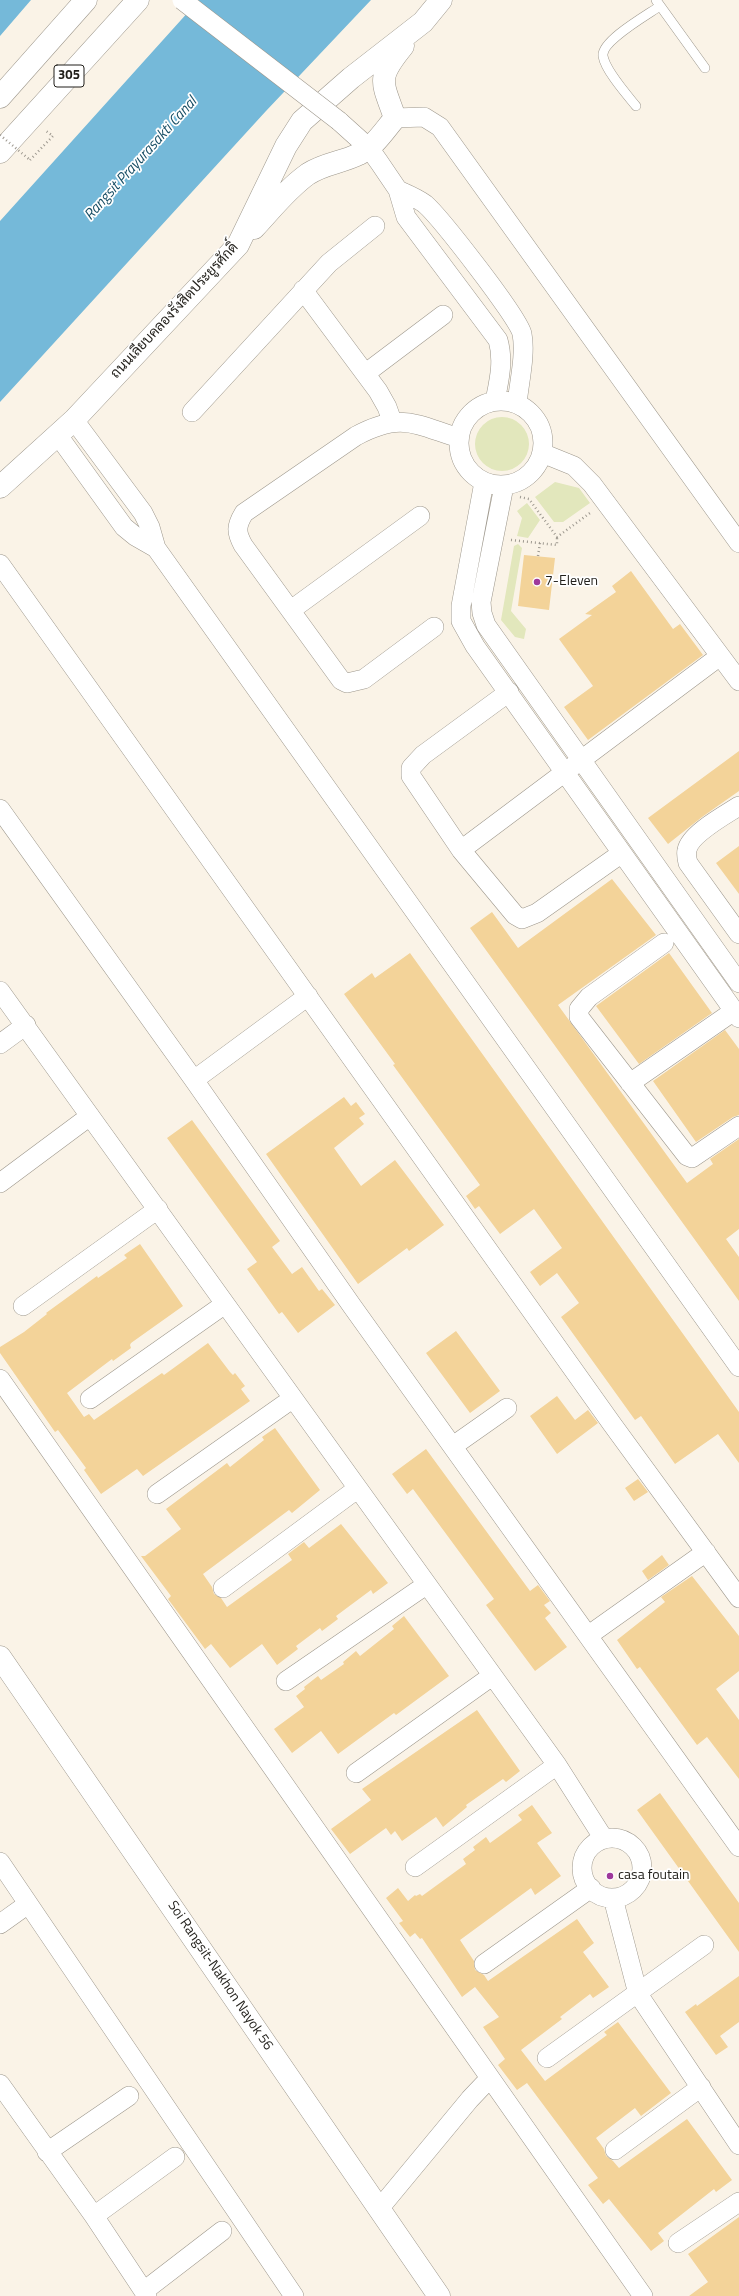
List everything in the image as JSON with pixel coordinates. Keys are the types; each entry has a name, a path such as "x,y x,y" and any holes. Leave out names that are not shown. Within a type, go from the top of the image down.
{"street":[{"name":"305","path":"0,97 86,0"},
{"name":"305","path":"0,152 138,0"},
{"path":"182,0 339,121 369,148 398,190 406,217 498,340 501,351 501,367 495,402"},
{"name":"ถนนเลียบคลองรังสิตประยูรศักดิ์","path":"0,487 74,420 238,245 286,146 302,121 351,78 423,22 441,0"},
{"path":"395,118 385,89 383,76 389,63 423,22"},
{"path":"238,245 287,193 307,175 322,166 358,155 369,148 395,118 424,117 440,127 739,543"},
{"path":"398,190 412,196 425,205 448,230 518,322 523,344 517,404"},
{"path":"192,412 329,263 375,226"},
{"path":"303,290 366,374 387,407 392,421"},
{"path":"366,374 443,315"},
{"path":"504,490 484,482 467,469 459,449 459,438 463,425 471,414 482,406 495,402 517,404 530,412 539,424 544,438 542,453 535,469 526,477 504,490 483,590 482,613 495,638 739,983"},
{"path":"74,420 143,513 150,527 156,548 739,1366"},
{"path":"434,627 364,679 348,683 341,680 243,545 237,534 237,524 244,513 356,436 374,426 392,421 407,422 459,438"},
{"path":"57,434 124,527 134,536 156,548"},
{"path":"542,453 574,466 592,484 739,681"},
{"path":"484,482 462,596 461,621 475,646 736,1015 630,1083"},
{"path":"291,610 420,516"},
{"path":"0,564 607,1417 739,1598"},
{"path":"461,850 720,656"},
{"path":"509,692 423,755 411,768 411,776 461,850 515,915 522,919 537,913 622,853"},
{"path":"739,806 690,842 686,852 688,863 739,934"},
{"path":"0,809 194,1080 352,1306 589,1635 739,1847"},
{"path":"664,943 590,997 579,1010 579,1017 687,1156 692,1158 700,1154 739,1126"},
{"path":"0,991 158,1209 292,1399 557,1765 604,1839"},
{"path":"194,1080 308,996"},
{"path":"0,1044 26,1025"},
{"path":"0,1182 90,1116"},
{"path":"23,1306 158,1209"},
{"path":"90,1399 224,1304"},
{"path":"0,1379 489,2080 643,2296"},
{"path":"157,1494 292,1399"},
{"path":"453,1446 507,1408"},
{"path":"223,1588 357,1489"},
{"path":"589,1635 706,1552"},
{"path":"286,1681 426,1585"},
{"name":"Soi Rangsit-Nakhon Nayok 56","path":"0,1657 439,2296"},
{"path":"356,1773 492,1676"},
{"path":"415,1866 557,1765"},
{"path":"614,1838 624,1840 633,1846 639,1853 642,1863 642,1873 638,1883 632,1891 613,1898 601,1895 591,1888 584,1875 584,1860 588,1851 595,1844 604,1839 614,1838"},
{"path":"0,1862 294,2296"},
{"path":"484,1964 591,1888"},
{"path":"613,1898 638,1994 739,2145"},
{"path":"0,1924 28,1904"},
{"path":"547,2058 638,1994 704,1944"},
{"path":"379,2209 470,2099 489,2080"},
{"path":"0,2084 94,2216 145,2293 222,2231"},
{"path":"615,2150 701,2087"},
{"path":"47,2152 128,2096"},
{"path":"94,2216 175,2157"},
{"path":"678,2243 739,2202"}],"lane":[{"path":"636,106 603,57 605,47 658,3 705,68"}],"path":[{"path":"0,135 30,160"},
{"path":"504,490 529,499 557,537 557,545 525,542"},
{"path":"557,537 605,502"},
{"path":"538,556 540,544"}],"green space":[{"path":"502,417 512,419 521,425 527,434 529,444 527,454 521,463 512,469 502,471 492,469 483,463 477,454 475,444 477,434 483,425 492,419"},
{"path":"555,482 579,488 590,503 563,522 554,522 535,497"},
{"path":"527,503 540,520 528,538 517,536 522,518 517,511"},
{"path":"518,544 522,548 511,611 526,629 524,639 515,637 501,620 514,546"}],"water":[{"path":"0,0 31,0 0,36"},
{"name":"Rangsit Prayurasakti Canal","path":"199,0 371,0 266,111 0,402 0,221"}],"building":[{"name":"7-Eleven","path":"524,555 555,558 549,610 518,606"},
{"path":"631,571 673,629 680,624 703,655 588,740 564,707 593,686 559,639 592,615 585,614 616,592 612,586"},
{"path":"739,751 739,791 702,817 668,844 648,818"},
{"path":"739,846 739,894 716,863"},
{"path":"612,879 656,935 558,1005 687,1183 713,1164 710,1159 739,1139 739,1229 726,1239 739,1257 739,1301 470,928 492,912 518,948"},
{"path":"410,953 739,1412 739,1463 718,1434 675,1464 641,1416 635,1420 561,1317 579,1303 557,1273 540,1286 530,1272 562,1248 534,1209 500,1234 479,1206 475,1209 466,1196 480,1185 393,1065 395,1064 344,994 372,973 375,978"},
{"path":"669,953 712,1013 639,1064 596,1006"},
{"path":"725,1030 739,1049 739,1115 733,1117 696,1142 653,1081"},
{"path":"344,1097 351,1106 356,1102 365,1114 359,1118 364,1124 334,1148 361,1186 395,1160 444,1225 409,1251 407,1248 358,1284 266,1154"},
{"path":"192,1120 280,1241 272,1247 292,1274 302,1267 319,1291 322,1289 335,1305 298,1333 282,1312 279,1314 247,1269 257,1262 167,1138"},
{"path":"140,1244 183,1306 131,1343 131,1348 113,1361 112,1359 67,1393 84,1417 89,1414 94,1420 162,1373 164,1375 208,1343 230,1372 233,1375 235,1373 245,1386 241,1389 250,1401 143,1476 137,1469 101,1494 84,1470 86,1468 58,1430 55,1432 0,1353 0,1347 24,1332 47,1314 46,1313 97,1276 98,1278 127,1258 124,1255"},
{"path":"456,1331 500,1391 470,1413 426,1353"},
{"path":"557,1396 575,1420 588,1410 598,1423 557,1454 530,1416"},
{"path":"275,1428 320,1490 292,1513 289,1510 203,1574 212,1587 214,1594 221,1598 227,1607 292,1560 288,1554 304,1542 309,1548 341,1524 388,1583 373,1594 371,1590 336,1616 338,1619 322,1631 320,1628 296,1646 298,1649 277,1665 262,1644 230,1668 211,1644 205,1649 168,1599 171,1596 141,1556 145,1556 181,1529 166,1509 227,1463 230,1467 264,1440 262,1437"},
{"path":"426,1449 530,1591 538,1585 550,1601 544,1605 551,1613 545,1618 567,1647 535,1671 486,1605 494,1599 413,1489 407,1494 392,1474"},
{"path":"638,1479 648,1492 634,1501 625,1488"},
{"path":"662,1555 669,1565 648,1580 642,1571"},
{"path":"692,1576 739,1636 739,1671 716,1689 739,1720 739,1779 707,1737 697,1745 640,1667 637,1669 617,1640 665,1602 661,1597"},
{"path":"404,1616 449,1676 396,1715 394,1713 338,1754 321,1731 292,1753 274,1729 304,1707 296,1696 305,1689 304,1687 318,1676 321,1680 344,1664 343,1662 356,1651 360,1656 394,1629 392,1626"},
{"path":"477,1710 520,1771 506,1782 503,1779 466,1805 467,1807 443,1827 436,1817 402,1841 395,1831 391,1835 386,1828 350,1854 331,1829 371,1800 362,1789"},
{"path":"660,1793 739,1903 739,1952 637,1810"},
{"path":"532,1805 552,1833 537,1843 561,1876 535,1895 531,1888 460,1940 474,1961 475,1970 484,1975 488,1981 577,1919 594,1943 583,1952 609,1987 593,1998 590,1994 560,2017 562,2019 521,2050 545,2081 607,2035 604,2032 618,2022 671,2093 641,2116 635,2108 596,2138 604,2149 606,2156 619,2168 687,2119 732,2180 716,2192 714,2189 658,2233 664,2241 651,2251 609,2199 603,2204 588,2185 598,2178 527,2083 517,2090 498,2065 505,2059 483,2027 499,2017 475,1987 462,1997 422,1938 420,1939 415,1933 410,1937 399,1923 403,1921 386,1898 398,1888 408,1901 415,1895 420,1894 422,1896 466,1864 463,1859 475,1850 473,1847 486,1837 490,1843 522,1820 518,1815"},
{"path":"739,1976 739,2022 720,2036 728,2047 716,2055 685,2012 696,2004 697,2006"},
{"path":"739,2217 739,2296 689,2296 708,2282 688,2254"}],"place":[{"name":"7-Eleven","path":"537,582"},
{"name":"casa foutain","path":"610,1876"}]}
